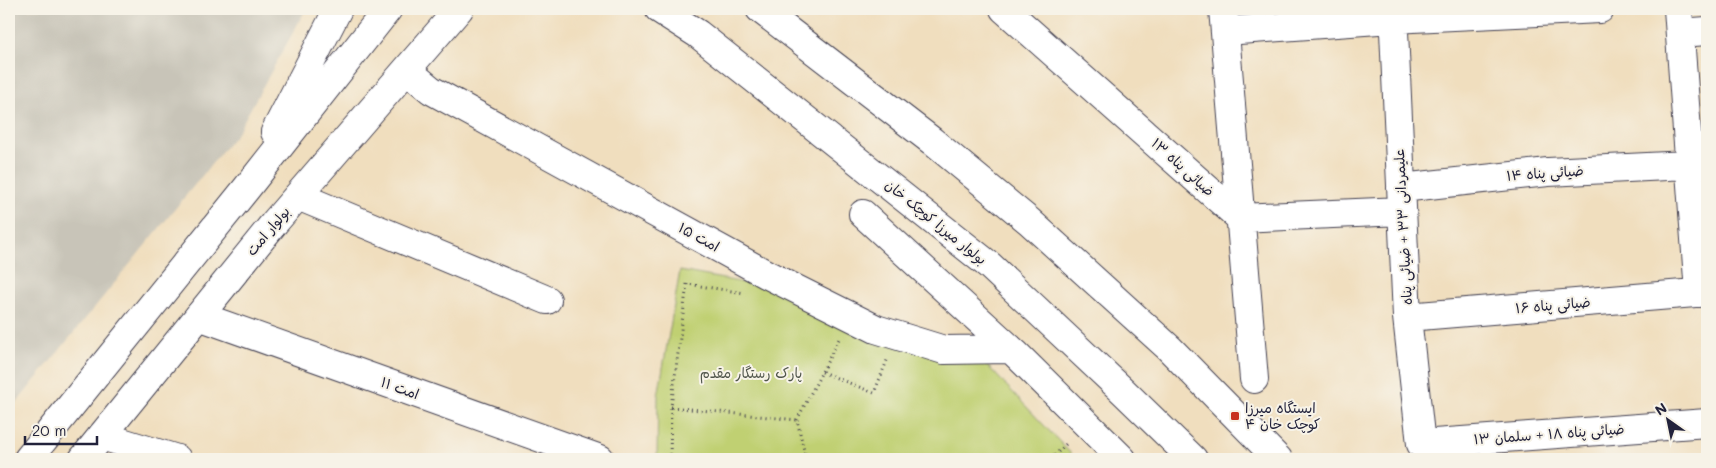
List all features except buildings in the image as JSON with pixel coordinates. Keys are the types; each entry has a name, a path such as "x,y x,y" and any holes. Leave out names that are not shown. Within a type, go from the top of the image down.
{"street":[{"path":"246,189 338,9"},
{"path":"28,459 246,189 388,9"},
{"name":"بولوار امت","path":"83,459 298,196 459,9"},
{"name":"بولوار میرزا کوچک خان","path":"658,9 698,34 989,265 1193,459"},
{"path":"760,9 932,141 1029,221 1169,348 1278,459"},
{"name":"ضیائی پناه ۱۳","path":"1004,9 1240,218"},
{"path":"1254,379 1224,20 1600,9"},
{"name":"علیمردانی ۳۳ + ضیائی پناه","path":"1393,14 1407,317 1421,444"},
{"path":"1703,292 1699,165 1679,21 1707,30"},
{"name":"امت ۱۵","path":"407,70 432,90 457,104 766,274 876,329 944,350 1009,349"},
{"name":"ضیائی پناه ۱۴","path":"1401,200 1548,172 1699,165"},
{"path":"298,196 547,300"},
{"path":"1240,218 1401,200"},
{"path":"863,214 1037,374 1122,459"},
{"name":"ضیائی پناه ۱۶","path":"1407,317 1703,292"},
{"name":"امت ۱۱","path":"199,316 600,459"},
{"name":"ضیائی پناه ۱۸ + سلمان ۱۳","path":"1421,444 1707,422"},
{"path":"102,436 178,459"}],"path":[{"path":"670,459 671,407 687,284 752,294"},
{"path":"806,459 797,420 839,339"},
{"path":"822,372 874,394 891,350"},
{"path":"671,407 797,420"}],"shaded area":[{"path":"9,9 306,9 237,133 9,412"}],"green space":[{"name":"پارک رستگار مقدم","path":"680,271 788,291 984,362 1076,459 657,459 658,396"}],"place":[{"name":"ایستگاه میرزا کوچک خان ۴","path":"1235,416"}]}
